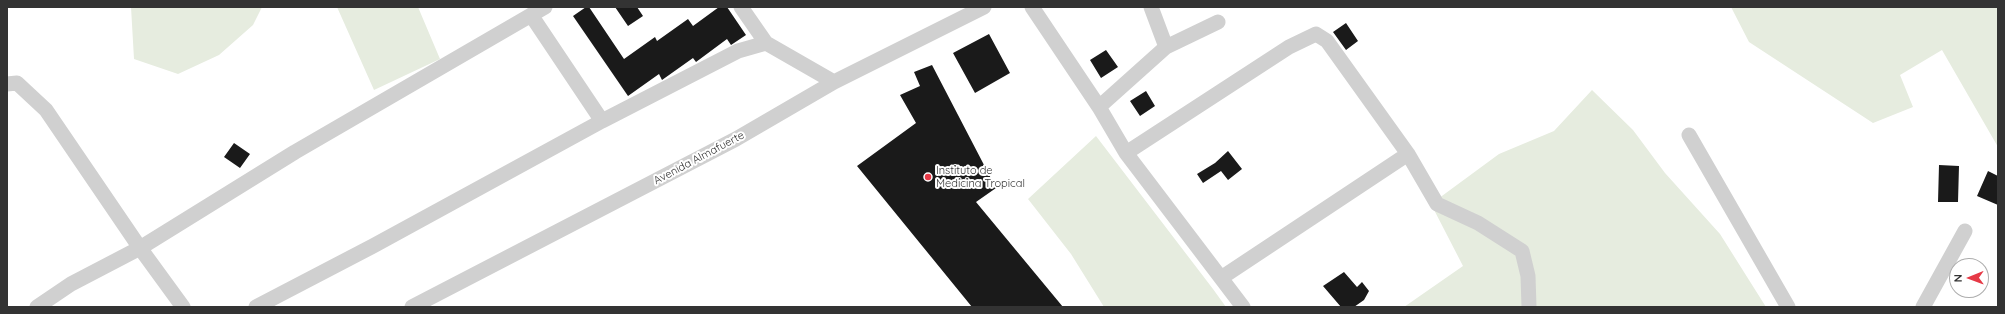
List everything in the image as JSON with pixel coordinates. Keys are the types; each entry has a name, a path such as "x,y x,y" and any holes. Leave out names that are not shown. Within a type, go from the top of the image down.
{"street":[{"path":"37,307 71,284 140,248 295,152 545,7"},
{"path":"741,7 766,43 834,82"},
{"name":"Avenida Almafuerte","path":"412,307 736,139 834,82 984,7"},
{"path":"1032,7 1099,107 1126,153 1243,307"},
{"path":"1151,7 1166,47"},
{"path":"531,15 602,121"},
{"path":"1099,107 1166,47 1218,22"},
{"path":"1126,153 1289,47 1316,34 1327,41 1408,154 1437,204 1478,223 1522,251 1528,276 1529,307"},
{"path":"256,307 373,246 602,121 738,51 766,43"},
{"path":"7,84 17,84 46,110 140,248 183,307"},
{"path":"1689,135 1788,307"},
{"path":"1221,278 1408,154"},
{"path":"1923,307 1965,231"}],"shaded area":[{"path":"131,7 262,7 253,25 219,55 178,74 134,59"},
{"path":"337,7 418,7 440,59 374,90"},
{"path":"1731,7 1998,7 1998,147 1942,50 1900,75 1913,107 1873,123 1749,42"},
{"path":"1592,90 1633,130 1665,173 1720,234 1766,307 1404,307 1463,266 1431,204 1499,154 1554,131"},
{"path":"1096,136 1226,307 1104,307 1071,254 1028,199"}],"building":[{"path":"586,7 589,7 624,59 655,37 657,41 688,19 693,26 719,7 727,7 746,35 731,45 727,39 696,62 693,58 662,80 659,74 628,96 573,16"},
{"path":"615,7 637,7 643,16 628,26"},
{"path":"1346,23 1358,41 1346,50 1333,32"},
{"path":"989,34 1010,73 975,93 953,53"},
{"path":"1106,50 1118,67 1101,78 1090,60"},
{"name":"Instituto de Medicina Tropical","path":"932,65 996,188 976,202 1063,307 972,307 857,166 916,123 900,95 920,86 914,72"},
{"path":"1146,91 1155,106 1140,116 1130,101"},
{"path":"234,143 250,154 240,168 224,157"},
{"path":"1228,151 1242,169 1228,180 1221,171 1203,183 1197,174 1215,163"},
{"path":"1939,165 1959,166 1958,202 1938,202"},
{"path":"1988,171 1998,176 1998,205 1977,196"},
{"path":"1344,272 1357,287 1362,282 1369,291 1364,300 1354,307 1341,307 1323,286"}],"place":[{"name":"Instituto de Medicina Tropical","path":"928,177"}]}
